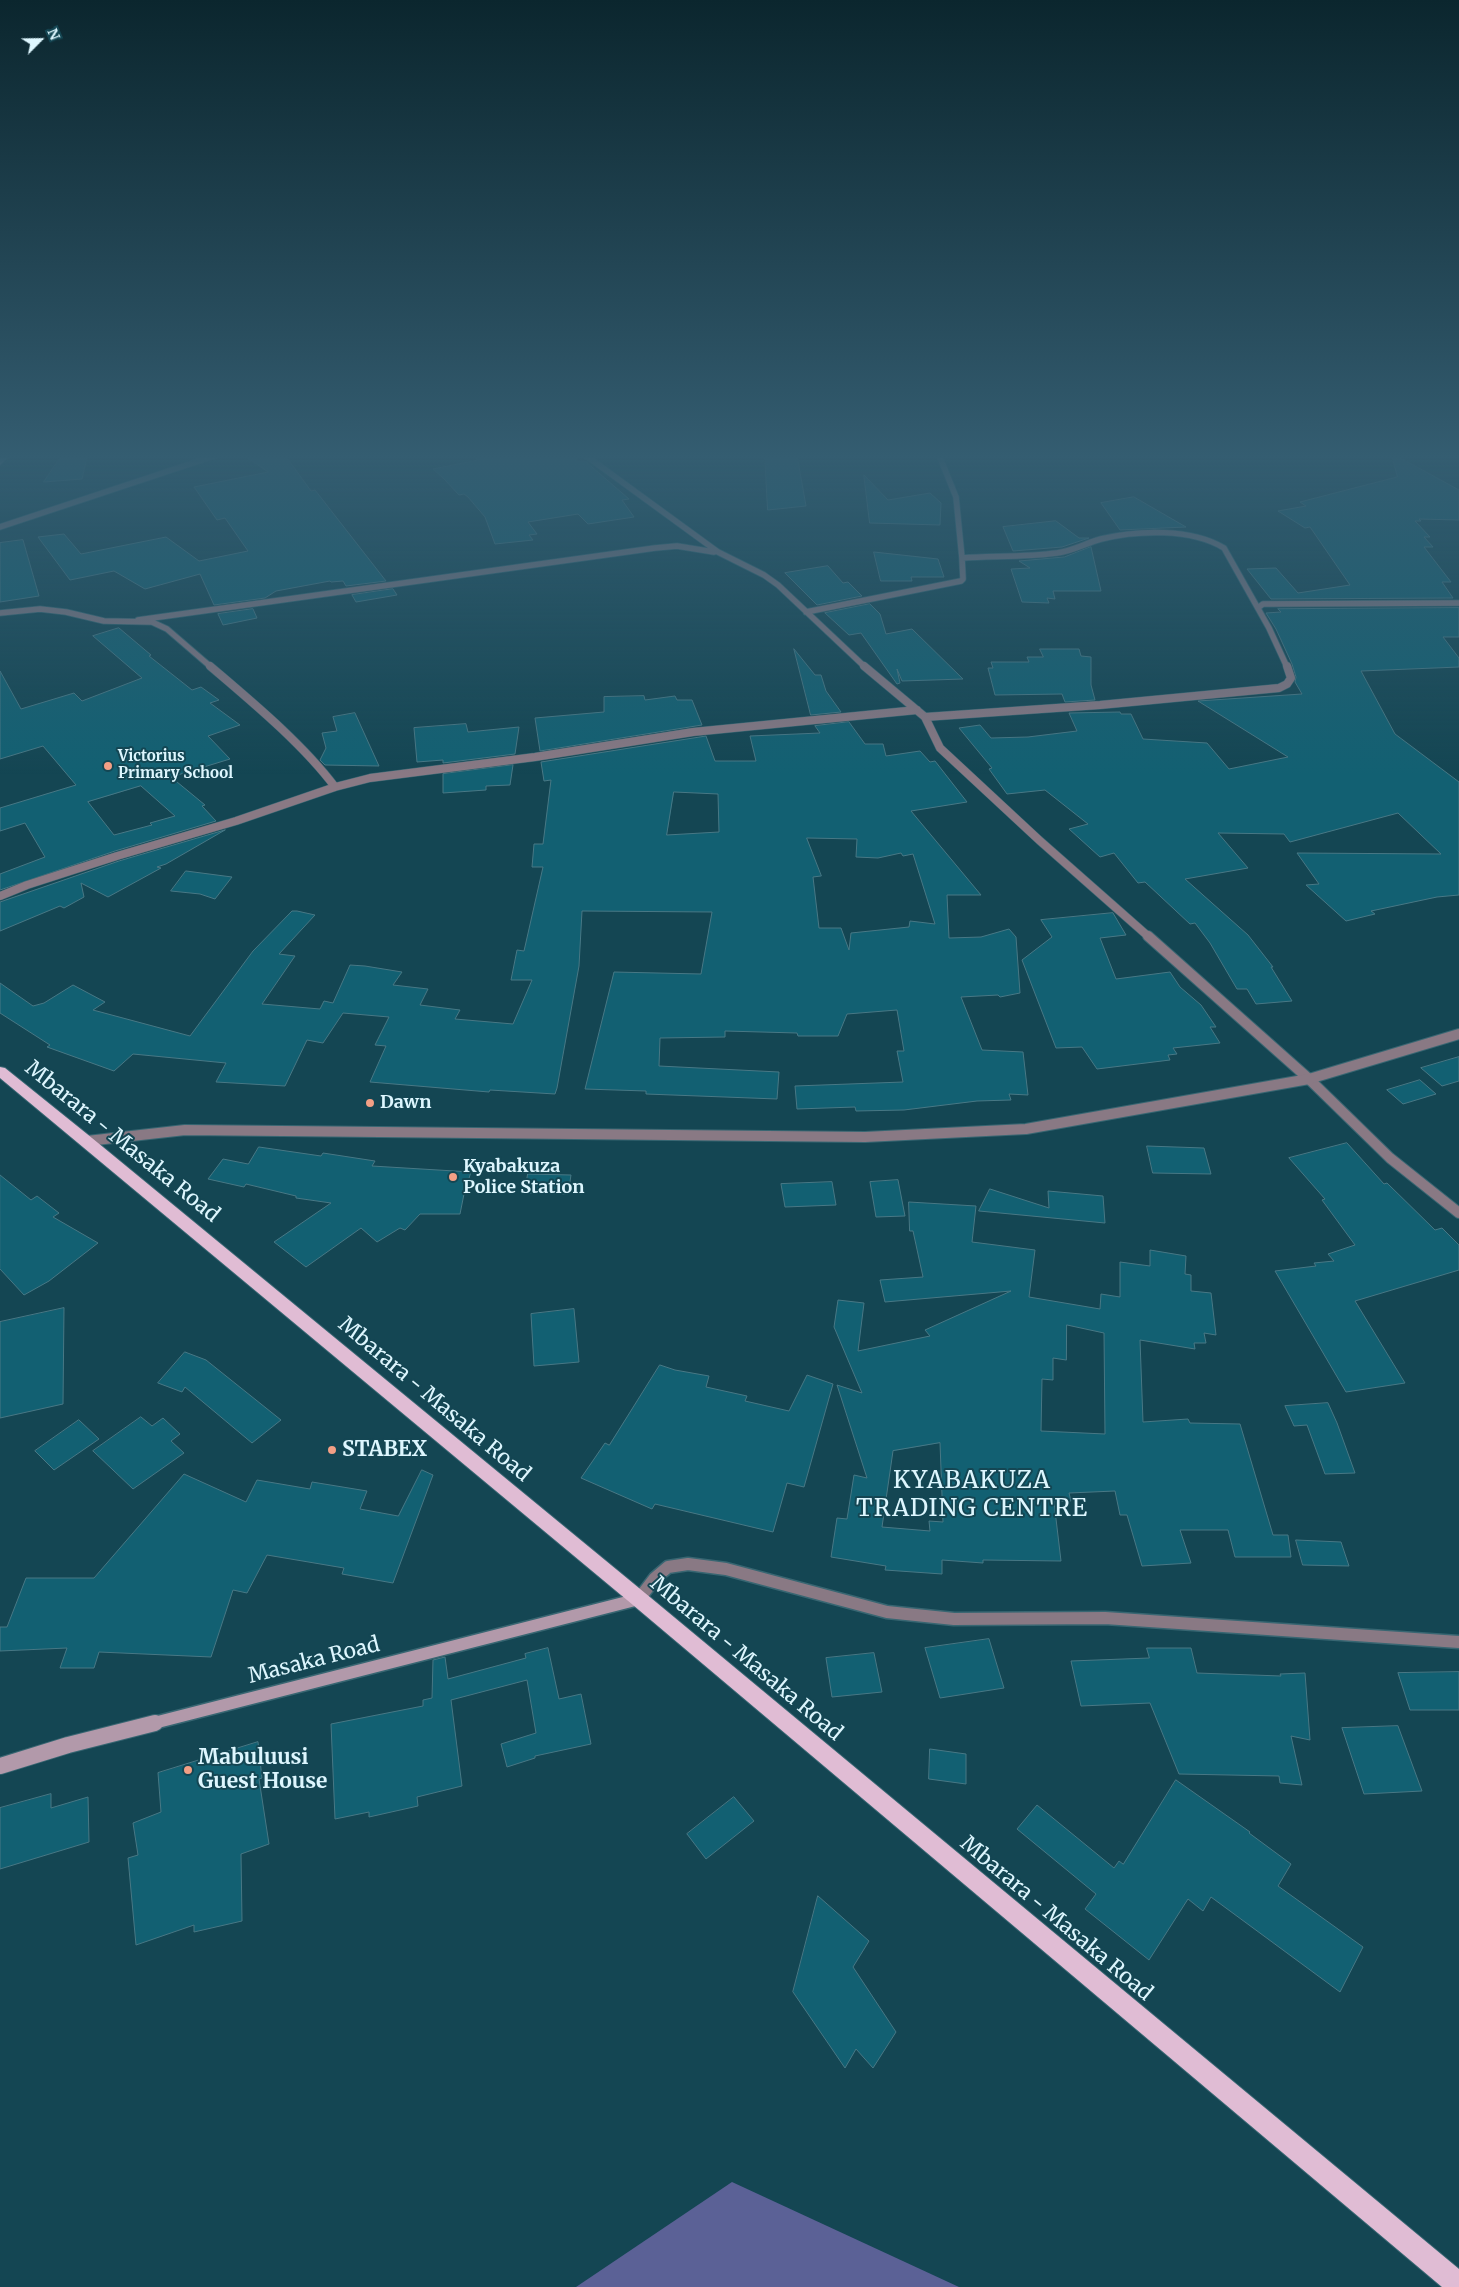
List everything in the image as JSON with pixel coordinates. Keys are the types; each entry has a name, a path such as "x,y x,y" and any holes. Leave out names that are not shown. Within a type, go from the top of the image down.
{"highway":[{"name":"Mbarara - Masaka Road","path":"0,1071 639,1599 1459,2285"}],"main road":[{"name":"Masaka Road","path":"0,1766 68,1745 639,1599"}],"street":[{"path":"0,613 40,610 66,612 104,620 138,620 562,562"},
{"path":"737,562 764,575 778,585 868,670 926,717 940,748 1039,840 1309,1079 1390,1158 1459,1213"},
{"path":"806,612 961,582 963,579 962,562"},
{"path":"926,717 1100,705 1279,688 1287,684 1291,678 1282,652 1259,607 1232,562"},
{"path":"1259,607 1263,604 1459,603"},
{"path":"138,620 152,622 167,629 256,706 324,772 335,787"},
{"path":"0,896 27,885 335,787 370,778 536,757 693,732 917,710"},
{"path":"87,1141 185,1130 865,1137 1026,1129 1309,1079 1459,1034"},
{"path":"639,1599 655,1578 668,1567 688,1564 726,1569 887,1612 954,1619 1105,1618 1459,1642"}],"shaded area":[{"path":"732,2182 959,2287 576,2287"}],"building":[{"path":"0,562 29,562 39,596 0,602"},
{"path":"56,562 371,562 386,581 346,586 343,581 330,581 276,591 265,598 214,605 200,574 145,589 114,571 70,580"},
{"path":"876,562 939,562 944,577 911,577 912,581 881,581"},
{"path":"1020,562 1094,562 1101,591 1053,591 1055,599 1047,598 1049,603 1022,602 1011,569 1030,568"},
{"path":"1334,562 1435,562 1451,582 1442,582 1453,598 1271,599 1247,569 1276,568 1298,593 1350,585"},
{"path":"828,566 843,583 848,582 862,596 817,605 785,573"},
{"path":"393,589 397,595 356,602 352,595"},
{"path":"870,604 880,614 886,634 912,629 963,679 902,681 897,669 900,683 897,684 861,633 849,635 825,613"},
{"path":"1459,608 1459,637 1443,637 1459,658 1459,667 1361,671 1395,734 1459,782 1459,895 1437,897 1371,911 1375,914 1346,921 1306,885 1319,884 1297,853 1441,854 1398,813 1290,842 1284,834 1218,833 1248,868 1185,879 1248,935 1273,967 1271,967 1292,1001 1256,1004 1247,989 1237,989 1210,943 1195,923 1190,924 1145,882 1138,883 1114,853 1100,857 1069,829 1088,824 1045,790 1007,794 989,769 992,768 959,728 980,725 991,738 1028,737 1077,731 1069,713 1120,712 1121,714 1131,714 1143,739 1207,743 1229,769 1288,757 1198,701 1302,694 1295,682 1296,677 1292,664 1276,629 1266,613 1281,612 1278,609"},
{"path":"253,609 257,618 223,625 218,614"},
{"path":"119,628 151,655 149,656 192,690 201,687 219,700 210,703 240,725 208,736 230,759 171,777 205,805 202,806 216,821 115,851 0,890 0,874 45,857 25,823 0,831 0,808 76,785 43,746 0,759 0,671 21,709 74,693 82,701 142,678 93,636","holes":["141,786 175,816 150,823 152,825 114,835 88,802"]},
{"path":"794,649 815,675 821,675 826,691 841,712 811,715"},
{"path":"1040,649 1079,649 1081,656 1091,657 1091,685 1095,700 1065,702 1062,694 995,695 988,668 993,668 991,662 1029,662 1027,657 1043,657"},
{"path":"644,696 645,700 675,696 677,700 692,700 702,725 540,751 535,718 604,712 604,697"},
{"path":"355,713 379,766 325,765 320,760 326,748 322,733 337,731 333,717"},
{"path":"849,722 865,744 883,744 886,756 920,751 930,762 935,761 967,802 911,811 981,895 947,895 949,938 981,937 1009,929 1016,937 1020,993 1000,997 998,995 961,997 982,1050 1023,1052 1028,1095 1009,1094 1011,1100 977,1101 904,1110 856,1111 855,1107 797,1109 795,1086 903,1082 897,1051 904,1051 897,1010 847,1014 838,1036 798,1036 797,1033 725,1031 725,1037 660,1038 659,1066 779,1072 777,1099 646,1094 646,1091 585,1089 614,972 701,974 712,912 582,911 579,966 555,1094 490,1090 489,1092 370,1082 386,1046 375,1045 389,1017 343,1013 323,1043 307,1040 285,1086 216,1082 226,1063 133,1054 114,1071 47,1047 50,1045 0,1013 0,983 33,1006 44,1003 73,985 105,1002 93,1010 190,1036 253,951 292,911 297,911 315,915 279,954 295,956 262,1004 320,1009 324,1001 333,1003 350,965 365,966 402,972 393,985 428,989 420,1005 460,1010 455,1019 513,1024 532,980 511,980 517,950 524,951 543,867 532,867 534,844 543,844 551,780 544,781 541,762 706,736 715,761 756,761 750,736 820,733 815,726","holes":["674,792 718,794 719,832 667,835","807,838 857,839 856,857 878,858 901,853 903,856 913,854 935,924 910,921 909,927 851,933 849,950 841,928 819,928 813,877 821,876"]},
{"path":"466,724 468,732 519,727 515,754 443,763 443,760 417,762 414,728"},
{"path":"513,765 510,785 486,786 486,790 443,793 443,774"},
{"path":"225,830 166,864 157,867 161,868 108,897 81,883 84,897 64,908 60,906 0,931 0,902 119,861"},
{"path":"186,871 232,877 215,899 200,894 171,891"},
{"path":"1113,913 1126,935 1100,938 1116,979 1170,972 1180,987 1201,1005 1216,1027 1210,1027 1220,1043 1173,1048 1177,1054 1168,1055 1170,1060 1097,1069 1082,1047 1056,1048 1022,960 1052,937 1041,920"},
{"path":"1459,1057 1459,1081 1442,1086 1421,1068"},
{"path":"1420,1080 1436,1094 1403,1104 1387,1090"},
{"path":"1347,1143 1384,1184 1387,1183 1435,1230 1442,1228 1459,1245 1459,1270 1355,1301 1405,1383 1346,1392 1275,1271 1316,1266 1314,1263 1334,1261 1328,1254 1355,1245 1322,1200 1325,1199 1289,1158"},
{"path":"1147,1146 1204,1148 1211,1174 1153,1173"},
{"path":"259,1147 321,1156 323,1153 375,1161 372,1166 471,1172 460,1214 420,1214 405,1230 400,1228 377,1242 361,1228 306,1267 274,1242 331,1203 296,1198 296,1196 246,1184 244,1187 208,1179 223,1159 248,1164"},
{"path":"528,1174 571,1175 568,1194 525,1193"},
{"path":"0,1175 31,1200 37,1196 59,1213 53,1217 98,1243 49,1281 24,1295 0,1269"},
{"path":"898,1180 905,1216 876,1217 870,1182"},
{"path":"832,1182 836,1205 785,1207 781,1184"},
{"path":"990,1189 1049,1208 1048,1191 1103,1196 1105,1223 979,1211"},
{"path":"909,1202 976,1206 972,1242 1035,1250 1029,1297 1100,1309 1101,1294 1120,1297 1120,1262 1150,1266 1150,1250 1186,1256 1185,1274 1191,1275 1191,1291 1211,1293 1216,1335 1204,1333 1206,1343 1194,1343 1195,1349 1140,1340 1143,1422 1188,1419 1190,1423 1240,1424 1273,1535 1288,1535 1291,1557 1235,1557 1228,1530 1180,1530 1191,1563 1142,1566 1127,1515 1120,1515 1115,1491 1069,1493 1071,1501 1054,1502 1061,1561 983,1560 983,1563 942,1560 942,1574 885,1570 886,1566 831,1557 837,1518 847,1519 854,1475 867,1478 837,1385 862,1393 834,1327 838,1300 864,1303 858,1351 930,1336 925,1330 1011,1291 885,1302 880,1280 923,1277 913,1231 910,1231","holes":["1067,1325 1104,1333 1105,1434 1041,1431 1042,1379 1053,1380 1053,1358 1066,1360","940,1443 943,1522 929,1521 930,1531 882,1527 893,1451"]},
{"path":"64,1308 63,1404 0,1418 0,1322"},
{"path":"574,1309 579,1362 534,1366 531,1314"},
{"path":"185,1352 206,1360 281,1420 252,1443 185,1387 182,1392 158,1383"},
{"path":"660,1365 675,1370 709,1376 706,1387 747,1396 745,1401 789,1411 807,1375 833,1384 804,1487 787,1483 773,1532 655,1504 652,1509 581,1478 605,1443 609,1445"},
{"path":"1328,1403 1355,1473 1325,1474 1307,1425 1294,1426 1285,1406"},
{"path":"141,1417 152,1426 163,1418 180,1434 171,1441 184,1453 133,1489 93,1451"},
{"path":"79,1420 99,1439 54,1470 35,1451"},
{"path":"422,1470 433,1475 393,1583 342,1574 344,1568 267,1555 247,1593 233,1590 211,1657 99,1652 94,1668 60,1668 67,1648 0,1651 0,1627 7,1627 26,1578 94,1578 184,1474 246,1502 257,1480 310,1489 312,1482 367,1491 360,1509 398,1516"},
{"path":"1296,1540 1341,1542 1349,1566 1303,1565"},
{"path":"989,1639 1004,1688 940,1698 925,1648"},
{"path":"548,1648 559,1699 581,1694 591,1744 535,1756 535,1758 507,1767 501,1744 536,1733 527,1680 451,1700 462,1786 417,1797 418,1806 369,1817 369,1812 335,1819 331,1724 423,1706 423,1700 432,1698 433,1660 445,1657 448,1679 526,1658 525,1654"},
{"path":"1147,1648 1191,1648 1197,1673 1281,1676 1280,1674 1305,1673 1310,1740 1291,1736 1302,1785 1280,1783 1279,1776 1179,1774 1150,1703 1081,1706 1071,1661 1149,1658"},
{"path":"874,1653 882,1692 832,1697 826,1658"},
{"path":"1459,1672 1459,1710 1410,1710 1398,1673"},
{"path":"1398,1726 1422,1791 1364,1794 1342,1728"},
{"path":"258,1742 262,1778 259,1779 269,1844 241,1854 242,1921 194,1932 194,1925 136,1945 128,1858 138,1855 133,1823 161,1812 158,1773"},
{"path":"930,1749 966,1754 966,1784 929,1779"},
{"path":"1176,1780 1250,1832 1291,1864 1278,1886 1363,1947 1340,1992 1211,1897 1203,1911 1188,1899 1149,1960 1085,1909 1096,1894 1017,1829 1037,1805 1114,1868 1119,1861 1123,1864"},
{"path":"51,1794 51,1808 88,1797 89,1842 0,1869 0,1808"},
{"path":"734,1797 754,1821 706,1859 687,1834"},
{"path":"818,1896 869,1941 853,1967 896,2032 873,2068 856,2049 845,2068 793,1992"}],"place":[{"name":"Victorius Primary School","path":"108,766"},
{"name":"Dawn","path":"370,1103"},
{"name":"Kyabakuza Police Station","path":"453,1177"},
{"name":"STABEX","path":"332,1450"},
{"name":"Mabuluusi Guest House","path":"188,1770"}],"district":[{"name":"KYABAKUZA TRADING CENTRE","path":"972,1495"}]}
